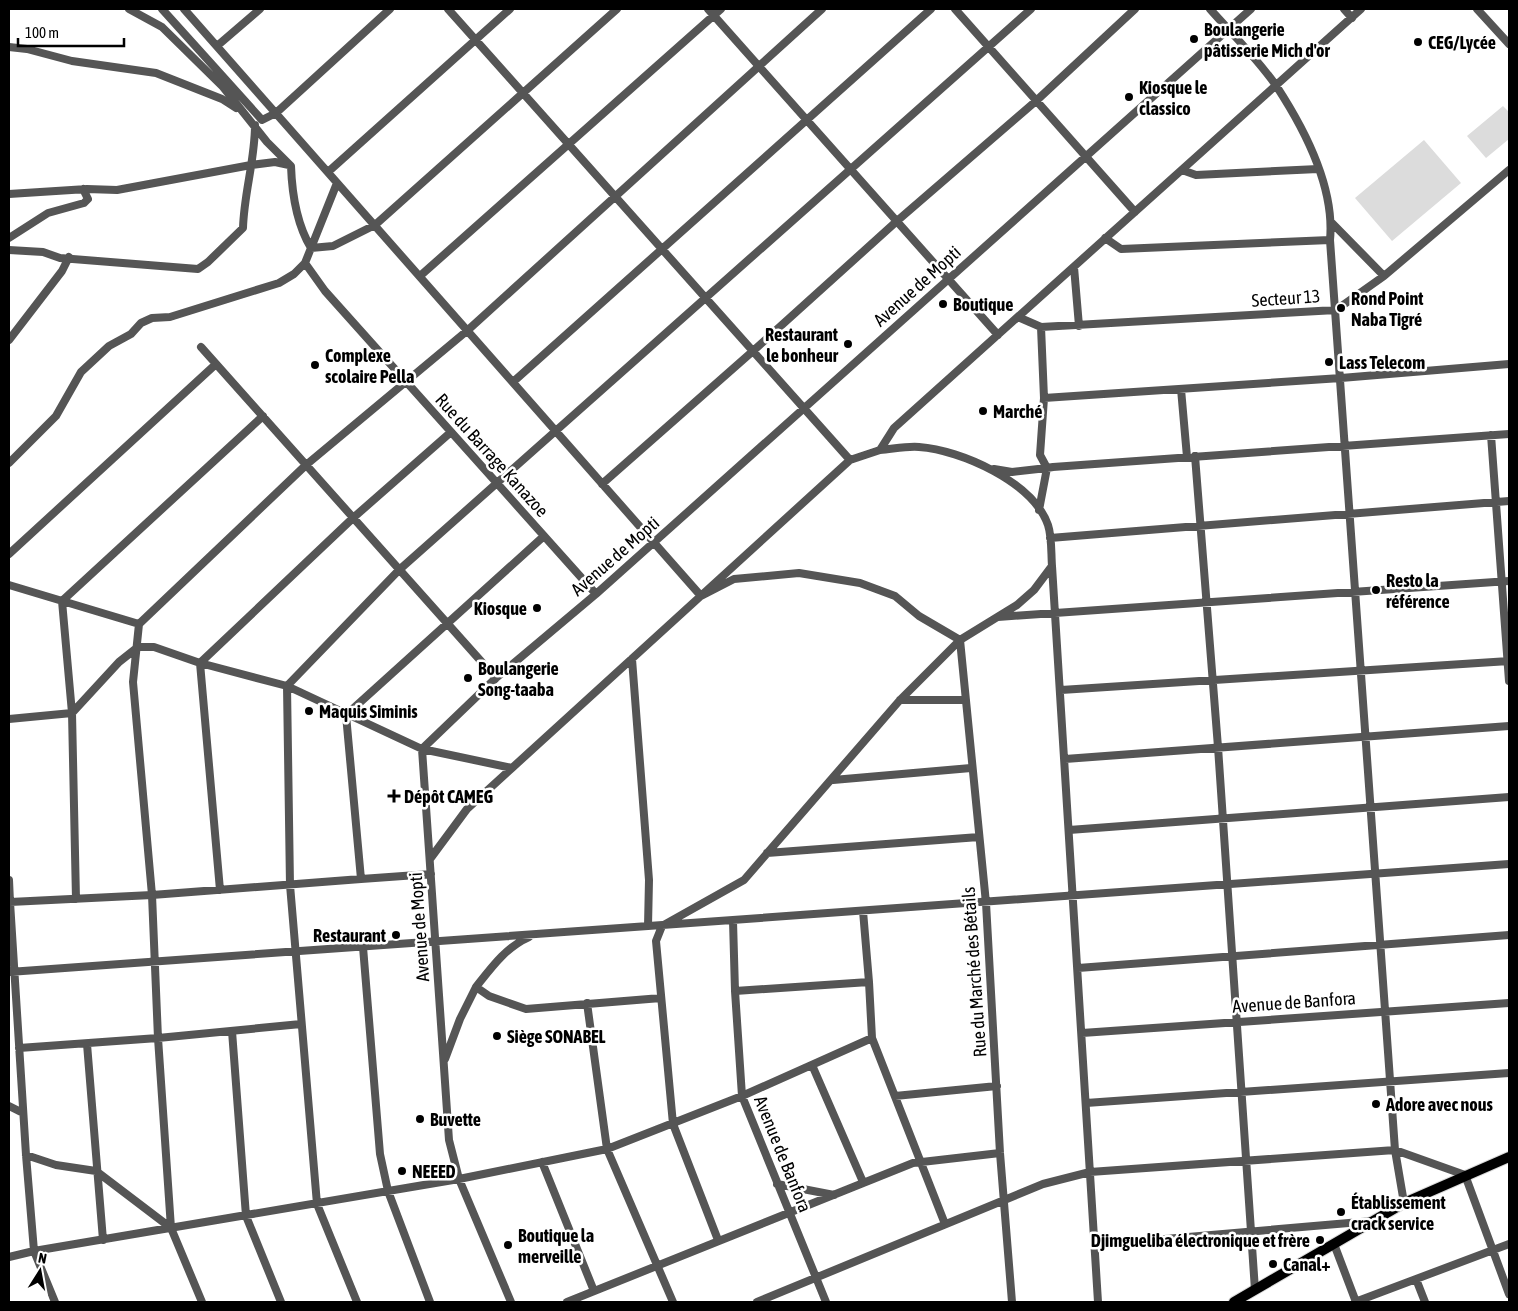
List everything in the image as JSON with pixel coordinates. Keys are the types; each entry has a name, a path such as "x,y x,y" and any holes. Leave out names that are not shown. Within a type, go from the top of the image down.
{"main road":[{"path":"1234,1302 1404,1203 1509,1157"}],"street":[{"path":"129,9 162,27 224,88 267,142 291,166 292,190 298,219 311,248"},
{"path":"162,9 262,120 276,113 390,9"},
{"path":"184,9 701,596"},
{"path":"217,46 260,9"},
{"path":"448,9 850,460"},
{"path":"328,172 510,9"},
{"path":"311,248 332,246 375,225 617,9"},
{"path":"420,276 570,145 711,12 721,9"},
{"path":"202,1302 171,1228 158,1038 152,895 132,682 138,647 139,624 306,465 407,383 468,330 822,9"},
{"path":"513,382 662,248 808,121 931,9"},
{"path":"954,9 1135,212"},
{"path":"357,1302 317,1204 290,885 288,686 399,570 707,299 1031,9"},
{"path":"602,484 753,352 897,221 1036,101 1135,9"},
{"path":"1210,9 1276,86 1310,146 1332,223 1330,240 1351,515 1360,670 1372,808 1390,1082 1395,1150 1404,1203"},
{"name":"Avenue de Mopti","path":"511,1302 459,1179 449,1140 422,749 496,678 596,594 1251,9"},
{"path":"1344,9 1352,18"},
{"path":"880,450 894,428 1362,9"},
{"path":"1477,9 1509,44"},
{"path":"711,12 998,335"},
{"path":"9,46 72,61 156,73 222,98 245,115"},
{"path":"9,250 43,252 60,258 69,257 198,269 208,262 243,228 243,207 251,165 255,125"},
{"path":"9,194 83,189 117,190 251,165 275,162 291,166"},
{"path":"1182,170 1196,175 1318,169"},
{"name":"Secteur 13","path":"1018,317 1041,328 1336,310 1384,276 1509,171"},
{"path":"9,462 56,416 81,372 109,346 131,334 141,323 152,318 170,317 279,283 294,274 305,263 338,182"},
{"path":"9,238 48,213 84,203 88,199 83,189"},
{"path":"1332,223 1384,276"},
{"path":"1105,238 1121,249 1330,240"},
{"path":"9,340 62,271 69,257"},
{"name":"Rue du Barrage Kanazoe","path":"305,263 325,291 596,594"},
{"path":"1074,267 1079,326"},
{"path":"1039,510 1047,468 1040,455 1044,398 1041,328"},
{"path":"201,347 496,678"},
{"path":"9,554 216,364"},
{"path":"1044,398 1341,378 1509,364"},
{"path":"1182,389 1200,526 1218,747 1255,1290"},
{"path":"62,601 263,416"},
{"path":"200,663 353,518 451,432"},
{"path":"430,860 467,809 850,460 880,450 917,447 931,448 992,468 1012,472 1509,434"},
{"path":"1491,435 1496,502 1506,581 1509,682"},
{"path":"992,468 1027,494 1048,524 1050,538 1098,1302"},
{"path":"1050,538 1509,501"},
{"path":"346,715 446,622 544,536"},
{"path":"718,1240 673,1124 656,940 662,926 744,880 833,780 900,700 960,640 1017,605 1034,590 1052,566"},
{"path":"701,596 734,579 799,573 860,583 895,596 919,616 960,640"},
{"path":"996,617 1506,581"},
{"path":"9,585 139,624"},
{"path":"62,601 72,713 76,899"},
{"name":"Rue du Marché des Bétails","path":"960,640 986,903 1003,1200 1012,1302"},
{"path":"9,719 72,713 119,662 138,647 154,647 200,663 288,686 346,715 422,749 512,768"},
{"path":"632,658 637,750 649,880 648,926"},
{"path":"1061,690 1509,661"},
{"path":"200,663 220,890"},
{"path":"900,700 966,700"},
{"path":"346,715 361,879"},
{"path":"1065,759 1509,726"},
{"path":"833,780 972,768"},
{"path":"1069,830 1509,797"},
{"path":"767,853 979,837"},
{"path":"12,972 1509,864"},
{"path":"10,902 152,895 431,874"},
{"path":"9,880 12,972 34,1251 55,1302"},
{"path":"862,911 872,1038 945,1224"},
{"name":"Avenue de Banfora","path":"733,921 734,991 742,1096 826,1302"},
{"path":"444,1062 460,1019 476,988 495,962 520,941 536,934"},
{"path":"1078,968 1509,935"},
{"path":"363,947 380,1154 388,1191 430,1302"},
{"path":"734,991 869,982"},
{"path":"476,988 489,996 526,1009 661,998"},
{"name":"Avenue de Banfora","path":"1082,1033 1509,1002"},
{"path":"586,1003 607,1149 673,1302"},
{"path":"19,1048 158,1038 301,1024"},
{"path":"232,1031 246,1216 281,1302"},
{"path":"9,1257 34,1251 459,1179 607,1149 742,1096 872,1038"},
{"path":"87,1044 103,1240"},
{"path":"812,1066 863,1182"},
{"path":"1086,1103 1509,1074"},
{"path":"894,1096 997,1086"},
{"path":"9,1106 23,1113"},
{"path":"757,1302 1043,1184 1090,1172 1395,1150 1465,1176 1509,1294"},
{"path":"567,1302 718,1240 789,1214 863,1182 920,1162 1000,1153"},
{"path":"26,1155 56,1166 96,1171 171,1228"},
{"path":"542,1162 594,1291"},
{"path":"777,1184 834,1195"},
{"path":"1095,1245 1373,1221"},
{"path":"1334,1244 1356,1302 1509,1244"},
{"path":"1416,1279 1425,1302"}],"shaded area":[{"path":"1503,106 1509,112 1509,139 1486,158 1467,136"},
{"path":"1424,140 1461,183 1392,241 1355,198"}],"place":[{"name":"Boulangerie pâtisserie Mich d'or","path":"1194,39"},
{"name":"CEG/Lycée","path":"1418,42"},
{"name":"Kiosque le classico","path":"1129,97"},
{"name":"Boutique","path":"943,304"},
{"name":"Rond Point Naba Tigré","path":"1341,308"},
{"name":"Restaurant le bonheur","path":"848,344"},
{"name":"Lass Telecom","path":"1329,362"},
{"name":"Complexe scolaire Pella","path":"315,365"},
{"name":"Marché","path":"983,411"},
{"name":"Resto la référence","path":"1376,590"},
{"name":"Kiosque","path":"537,608"},
{"name":"Boulangerie Song-taaba","path":"468,678"},
{"name":"Maquis Siminis","path":"309,711"},
{"name":"Dépôt CAMEG","path":"394,796"},
{"name":"Restaurant","path":"396,935"},
{"name":"Siège SONABEL","path":"497,1036"},
{"name":"Adore avec nous","path":"1376,1104"},
{"name":"Buvette","path":"420,1119"},
{"name":"NEEED","path":"402,1171"},
{"name":"Établissement crack service","path":"1341,1212"},
{"name":"Djimgueliba électronique et frère","path":"1320,1240"},
{"name":"Boutique la merveille","path":"508,1245"},
{"name":"Canal+","path":"1273,1264"}]}
